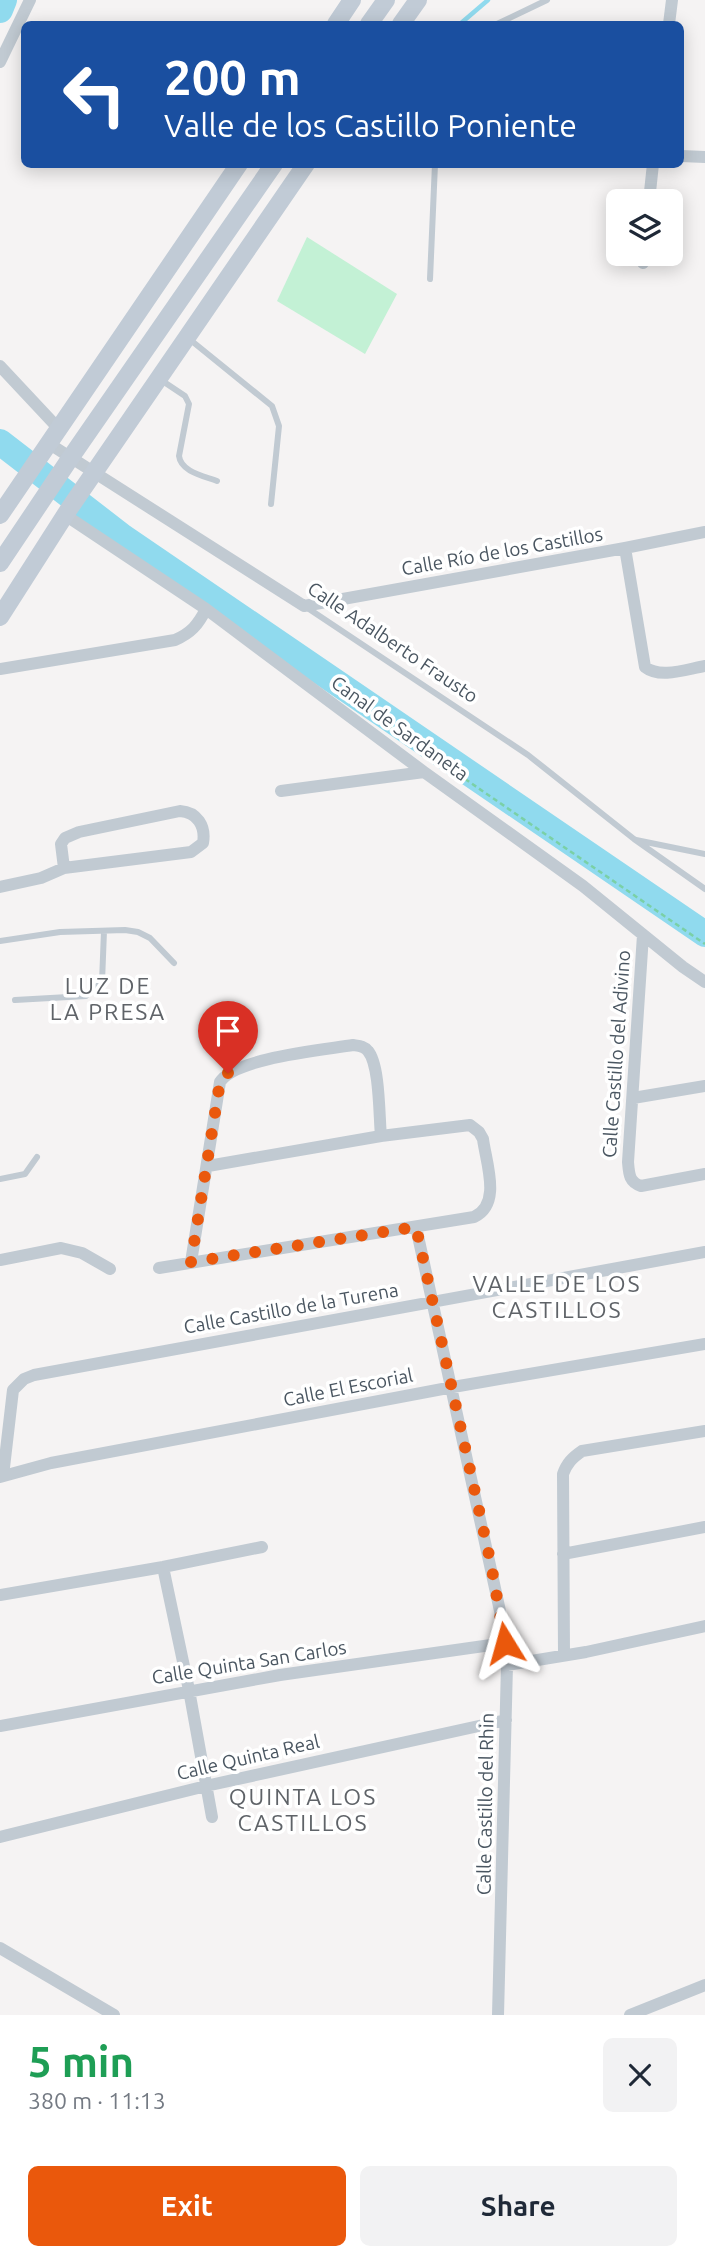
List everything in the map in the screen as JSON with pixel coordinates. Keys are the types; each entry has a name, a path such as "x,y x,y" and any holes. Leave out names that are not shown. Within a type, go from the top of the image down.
{"main road":[{"path":"337,21 352,0"},
{"path":"371,21 386,0"},
{"path":"403,21 418,0"},
{"path":"0,515 236,168"},
{"path":"0,563 271,168"},
{"path":"0,617 67,512 303,168"}],"street":[{"path":"0,62 30,0"},
{"path":"669,21 672,0"},
{"path":"684,156 705,158"},
{"path":"650,189 653,168"},
{"name":"Calle Adalberto Frausto","path":"0,366 67,462 304,606"},
{"name":"Canal de Sardaneta","path":"67,512 206,609 424,772 583,886 643,936 705,982"},
{"name":"Calle Río de los Castillos","path":"304,606 705,532"},
{"path":"625,548 645,667 650,672 660,673 705,666"},
{"path":"0,669 174,640 197,627 206,609"},
{"path":"281,791 424,772"},
{"path":"0,887 41,878 64,868 191,852 203,843 202,826 199,819 192,814 180,811 79,832 65,838 61,844 64,868"},
{"name":"Calle Castillo del Adivino","path":"643,936 629,1178 641,1186 705,1174"},
{"path":"191,1262 220,1082 228,1073 253,1063 353,1045 367,1049 374,1063 381,1136"},
{"path":"633,1098 705,1086"},
{"path":"159,1268 474,1217 485,1210 490,1189 482,1139 475,1128 464,1124 208,1166"},
{"name":"Calle Castillo del Rhin","path":"416,1227 453,1387 505,1643 506,1720 498,2015"},
{"path":"0,1260 61,1248 82,1253 110,1269"},
{"name":"Calle Castillo de la Turena","path":"2,1476 13,1390 24,1378 34,1374 705,1252"},
{"name":"Calle El Escorial","path":"2,1476 51,1463 453,1387 705,1344"},
{"path":"564,1654 563,1474 572,1457 594,1448 705,1431"},
{"path":"563,1554 705,1528"},
{"path":"0,1595 262,1547"},
{"path":"163,1567 212,1817"},
{"path":"507,1665 586,1652 705,1626"},
{"name":"Calle Quinta San Carlos","path":"0,1726 189,1690 505,1643"},
{"name":"Calle Quinta Real","path":"0,1837 206,1786 506,1720"},
{"path":"0,1948 114,2015"},
{"path":"630,2015 662,2009 705,1984"}],"lane":[{"path":"503,21 548,0"},
{"path":"430,279 435,168"},
{"path":"188,337 272,406 279,426 271,504"},
{"path":"159,379 185,396 189,404 180,462 184,467 217,481"},
{"name":"Calle Adalberto Frausto","path":"304,606 528,755 634,839 705,889"},
{"path":"634,839 705,854"},
{"path":"15,1000 86,996 95,990 102,982 104,931"},
{"path":"0,941 60,932 138,932 150,938 174,963"},
{"path":"0,1179 25,1174 37,1157"}],"path":[{"path":"386,725 705,944"}],"green space":[{"path":"307,237 397,294 365,354 277,301"}],"waterway":[{"path":"0,10 4,0"},
{"path":"464,21 488,0"},
{"path":"0,442 123,537 705,934"}],"district":[{"name":"LUZ DE LA PRESA","path":"108,999"},
{"name":"VALLE DE LOS CASTILLOS","path":"557,1297"},
{"name":"QUINTA LOS CASTILLOS","path":"303,1810"}],"route":[{"path":"228,1073 220,1082 191,1262 416,1227 491,1564 505,1643"}]}
